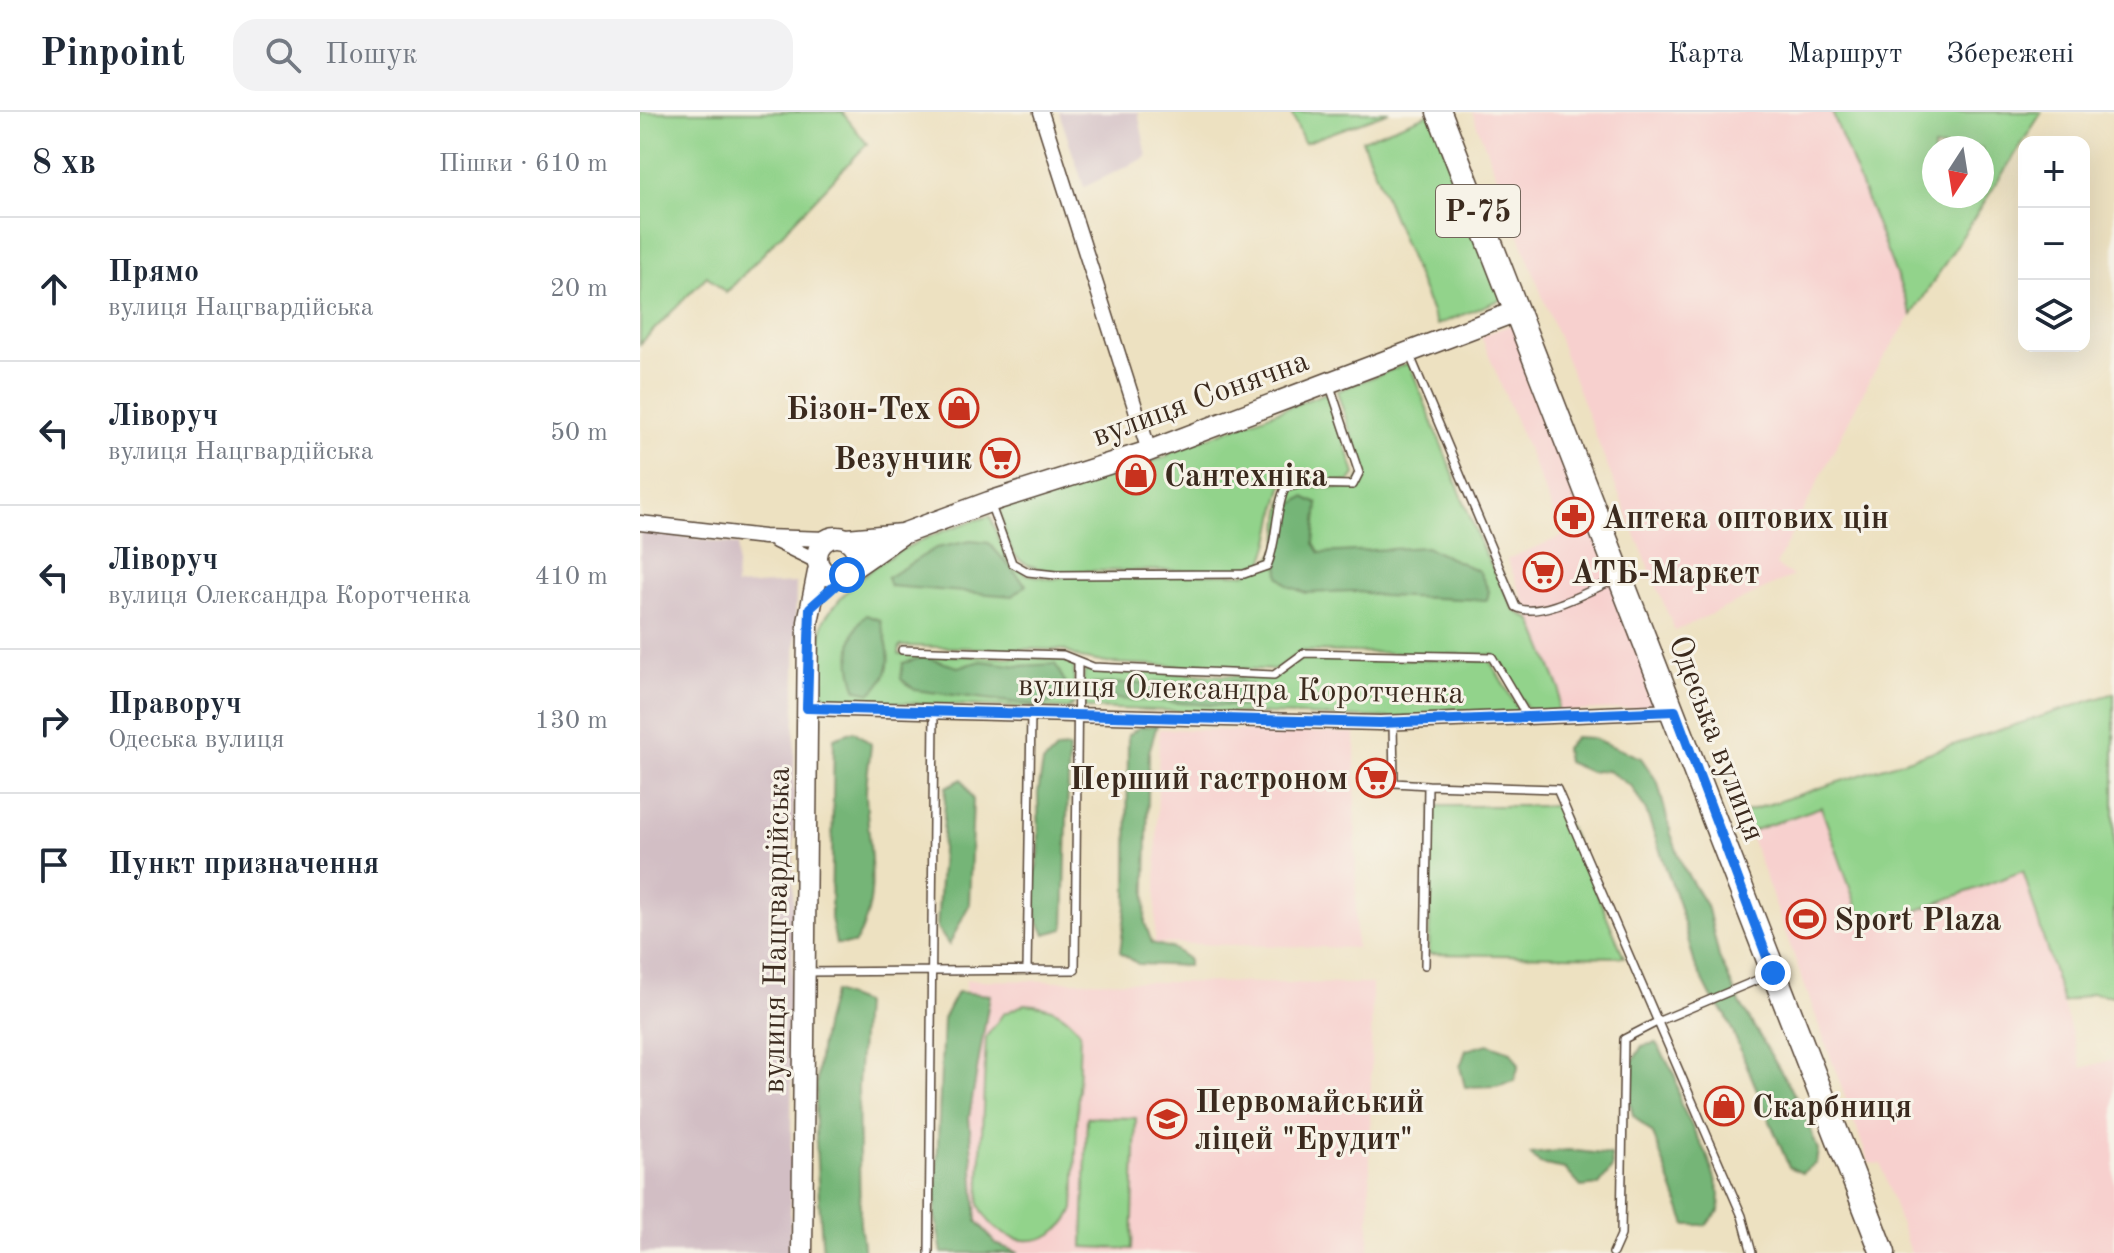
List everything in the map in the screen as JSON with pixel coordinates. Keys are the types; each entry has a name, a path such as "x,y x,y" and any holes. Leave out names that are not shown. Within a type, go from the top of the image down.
{"main road":[{"name":"Одеська вулиця","path":"1439,112 1675,711 1883,1253"}],"street":[{"path":"1044,113 1149,451"},
{"name":"вулиця Сонячна","path":"851,571 902,534 989,502 1149,451 1517,311"},
{"name":"вулиця Сонячна","path":"640,523 764,537 837,539 902,534"},
{"name":"вулиця Сонячна","path":"764,537 818,564"},
{"path":"810,608 851,571 858,554 837,539 819,548 818,564 834,578 851,571"},
{"name":"вулиця Нацгвардійська","path":"802,1253 807,708 810,608 818,564"},
{"name":"вулиця Олександра Коротченка","path":"807,708 1393,722 1675,711"}],"lane":[{"path":"1408,352 1516,607 1525,612 1541,611 1622,577"},
{"path":"989,502 1012,563 1028,572 1056,575 1244,574 1267,566 1273,551 1278,504 1285,488 1302,484 1353,485 1359,473 1328,381"},
{"path":"902,650 1063,655 1093,667 1274,675 1304,653 1492,657 1528,718"},
{"path":"804,972 1075,970 1078,663"},
{"path":"929,1253 934,711"},
{"path":"1027,971 1031,714"},
{"path":"1393,722 1394,783 1557,789 1742,1216 1752,1253"},
{"path":"1425,965 1428,785"},
{"path":"1613,1253 1621,1235 1624,1039 1773,973"}],"shaded area":[{"path":"1059,112 1138,112 1147,157 1084,187"},
{"path":"1472,112 1832,112 1912,315 1871,377 1776,565 1793,576 1675,631 1608,468"},
{"path":"1513,324 1662,707 1557,712 1560,689 1507,559 1563,536 1481,336"},
{"path":"640,530 738,545 736,586 796,583 790,1253 640,1253"},
{"path":"1159,729 1355,733 1356,948 1155,943"},
{"path":"1821,807 1865,929 2023,870 2082,1068 2114,1059 2114,1253 1910,1253 1881,1164 1869,1163 1749,832"},
{"name":"Первомайський ліцей \"Ерудит\"","path":"966,980 1372,984 1369,1253 963,1253"}],"green space":[{"path":"640,112 842,112 867,144 726,293 707,276 640,344"},
{"path":"1291,112 1389,112 1304,143"},
{"path":"1832,112 2042,112 2027,136 2018,136 2018,149 1994,187 1994,136 1922,136 1922,208 1981,208 1912,315"},
{"path":"1431,113 1505,298 1437,325 1362,140"},
{"path":"1409,363 1482,547 1515,611 1532,620 1560,689 1557,712 1530,713 1494,655 1302,651 1274,670 1107,663 1080,658 1063,650 900,646 899,654 1059,659 1074,665 1074,703 1068,709 843,701 823,696 821,650 824,620 851,586 906,548 969,522 990,516 1006,556 1026,574 1052,579 1079,574 1244,574 1260,566 1276,550 1287,491 1301,487 1353,488 1363,472 1337,391"},
{"path":"1326,393 1330,396 1355,474 1349,482 1300,480 1283,485 1263,562 1238,570 1056,571 1030,566 1015,556 1000,513 1003,506 1166,457 1172,451"},
{"path":"1304,497 1318,504 1314,543 1320,553 1426,547 1479,571 1489,591 1487,600 1382,596 1354,591 1306,593 1288,586 1279,576 1278,554 1287,508"},
{"path":"971,541 989,543 1026,585 1013,596 890,586 887,578 936,548"},
{"path":"866,615 880,620 889,659 885,676 871,693 857,690 851,661 855,631"},
{"path":"924,657 958,667 982,661 1018,666 1055,664 1065,682 1062,698 1041,706 915,690 901,679 903,663"},
{"path":"1304,657 1490,661 1518,709 1515,714 1391,718 1087,708 1081,704 1084,673 1088,669 1273,678"},
{"path":"1238,681 1253,685 1256,699 1244,707 1117,699 1093,684"},
{"path":"2114,693 2114,996 2092,993 2063,1003 2023,871 1865,930 1821,807 1749,832 1742,813"},
{"path":"1157,725 1149,752 1145,923 1152,943 1174,949 1188,959 1188,966 1138,964 1120,952 1127,899 1128,735 1140,727"},
{"path":"854,731 871,744 866,793 871,890 869,909 854,944 836,944 831,918 834,738"},
{"path":"1575,737 1592,738 1641,758 1658,783 1683,867 1708,909 1719,957 1741,1005 1802,1107 1818,1150 1816,1163 1802,1173 1789,1167 1726,1015 1712,998 1695,965 1679,905 1646,811 1632,787 1607,770 1590,772 1567,762 1565,748"},
{"path":"1069,748 1064,929 1045,934 1037,919 1033,886 1039,853 1038,793 1043,763 1057,749"},
{"path":"962,779 973,800 969,905 949,945 937,928 946,787"},
{"path":"1432,806 1560,806 1624,957 1429,954"},
{"path":"834,992 863,1003 858,1086 860,1224 864,1253 823,1253 816,1155 817,1086 825,1021"},
{"path":"957,992 990,995 969,1117 977,1221 996,1244 1019,1253 942,1253 935,1215 943,1019"},
{"path":"1025,1004 1056,1011 1080,1032 1074,1209 1065,1223 1053,1233 1040,1239 1026,1240 999,1230 987,1219 979,1204 986,1037 1003,1014"},
{"path":"1656,1043 1675,1074 1680,1103 1708,1158 1720,1194 1719,1211 1706,1225 1686,1225 1653,1134 1633,1115 1629,1098 1631,1064 1642,1046"},
{"path":"1488,1044 1511,1052 1519,1065 1514,1081 1496,1086 1465,1087 1460,1067 1466,1050"},
{"path":"1087,1117 1136,1118 1132,1249 1083,1247"},
{"path":"1568,1150 1611,1155 1612,1168 1599,1185 1581,1187 1565,1169 1540,1164 1530,1154"}],"place":[{"name":"Бізон-Тех","path":"959,408"},
{"name":"Везунчик","path":"1000,458"},
{"name":"Сантехніка","path":"1136,475"},
{"name":"Аптека оптових цін","path":"1574,517"},
{"name":"АТБ-Маркет","path":"1543,572"},
{"name":"Перший гастроном","path":"1376,778"},
{"name":"Sport Plaza","path":"1806,919"},
{"name":"Скарбниця","path":"1724,1106"},
{"name":"Первомайський ліцей \"Ерудит\"","path":"1167,1119"}],"route":[{"path":"847,575 810,608 807,708 1380,723 1675,711 1773,973"}]}
